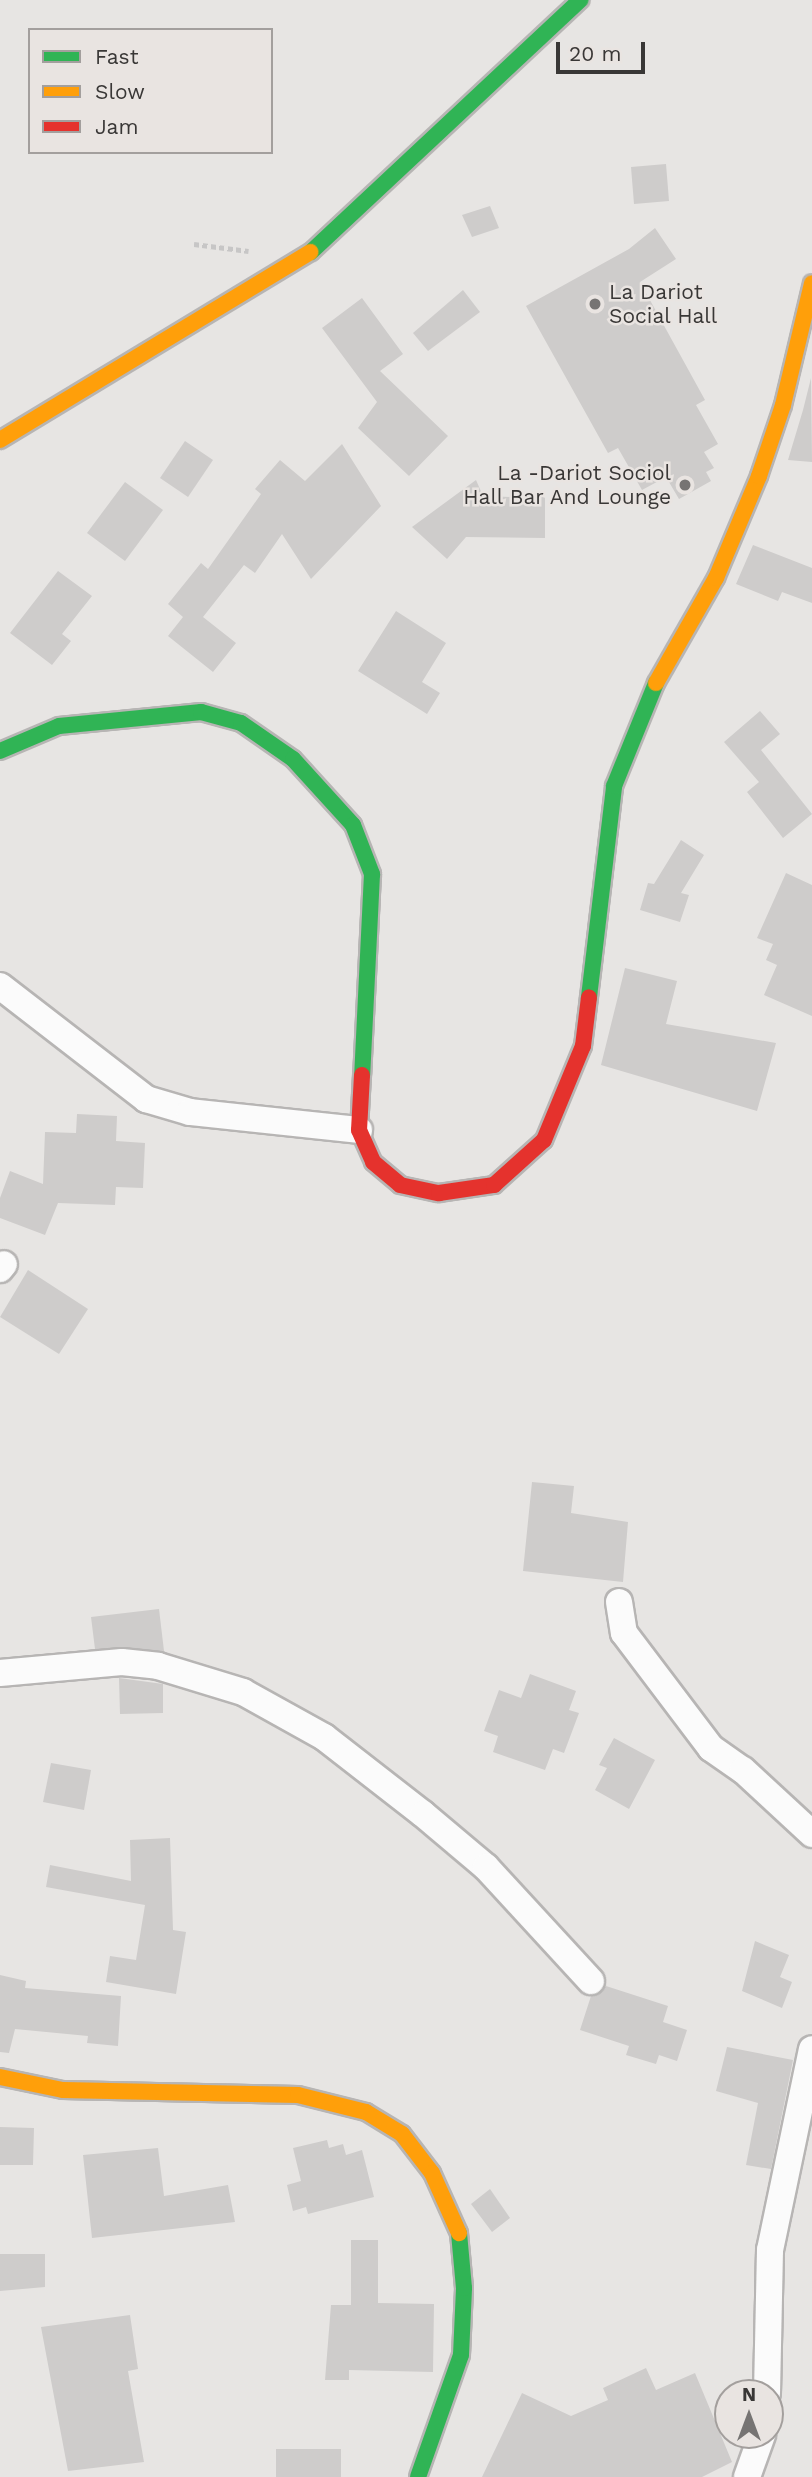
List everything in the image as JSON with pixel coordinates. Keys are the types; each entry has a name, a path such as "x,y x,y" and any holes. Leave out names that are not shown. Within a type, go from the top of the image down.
{"street":[{"path":"0,440 306,257 580,0"},
{"path":"0,751 59,726 201,712 241,723 293,759 353,825 373,874 359,1130 373,1162 400,1185 439,1193 494,1185 544,1140 583,1046 614,786 643,704 716,578 759,476 783,405 812,283"},
{"path":"0,986 146,1099 190,1112 359,1130"},
{"path":"620,1602 624,1633 711,1748 743,1770 812,1834"},
{"path":"0,1673 122,1662 158,1666 243,1692 324,1737 423,1814 486,1867 590,1982"},
{"path":"767,2379 770,2250 812,2049"},
{"path":"0,2077 63,2090 298,2095 366,2112 402,2134 432,2173 458,2227 464,2288 461,2355 418,2477"},
{"path":"747,2477 757,2449"}],"building":[{"path":"666,164 669,201 634,204 631,167"},
{"path":"490,206 499,228 472,237 462,215"},
{"path":"655,228 676,259 640,282 705,400 696,405 718,444 704,452 714,468 706,472 711,481 679,499 666,477 642,490 618,448 608,453 526,306 629,249"},
{"path":"463,290 480,312 428,351 413,333"},
{"path":"362,298 403,354 380,371 448,436 409,476 358,428 377,402 322,328"},
{"path":"811,378 812,462 788,460 803,410"},
{"path":"185,441 213,460 188,497 160,478"},
{"path":"342,444 381,506 311,579 282,534 255,573 244,565 203,617 236,643 213,672 168,636 183,617 168,604 201,563 208,569 261,494 255,489 280,460 305,481"},
{"path":"476,480 483,496 512,497 520,505 529,497 545,497 545,538 466,537 447,559 412,527"},
{"path":"125,482 163,510 125,561 87,533"},
{"path":"753,545 812,568 812,603 782,592 778,601 736,584"},
{"path":"58,571 92,596 62,634 71,641 52,665 10,633"},
{"path":"396,611 446,643 422,682 440,693 427,714 358,671"},
{"path":"760,711 780,734 761,750 812,814 783,838 747,792 759,782 724,742"},
{"path":"681,840 704,855 681,893 689,895 680,922 640,910 648,883 654,884"},
{"path":"786,873 812,885 812,1016 764,995 777,965 766,960 773,944 757,938"},
{"path":"625,968 677,981 666,1024 776,1043 757,1111 601,1065"},
{"path":"77,1114 117,1116 116,1141 145,1143 143,1188 116,1187 115,1205 58,1203 45,1235 0,1218 0,1198 10,1171 43,1184 45,1132 76,1133"},
{"path":"28,1270 88,1309 59,1354 0,1317"},
{"path":"532,1482 574,1486 571,1513 628,1522 623,1582 523,1571"},
{"path":"159,1609 164,1651 95,1649 91,1617"},
{"path":"530,1674 576,1691 569,1710 579,1713 564,1753 553,1749 545,1770 493,1752 498,1736 484,1731 499,1690 521,1698"},
{"path":"119,1678 163,1684 163,1713 120,1714"},
{"path":"614,1738 655,1760 629,1809 595,1790 607,1768 599,1765"},
{"path":"51,1763 91,1770 84,1810 43,1802"},
{"path":"170,1838 173,1930 186,1932 176,1994 106,1982 110,1956 136,1960 145,1905 46,1887 50,1865 131,1881 130,1840"},
{"path":"755,1941 789,1955 780,1977 792,1982 782,2008 742,1991"},
{"path":"0,1975 26,1981 25,1988 121,1996 118,2046 87,2043 88,2036 15,2029 9,2053 0,2052"},
{"path":"606,1986 668,2006 663,2022 687,2030 677,2061 659,2055 656,2064 626,2055 629,2046 580,2030 591,1996"},
{"path":"727,2047 793,2060 771,2169 746,2165 758,2103 716,2091"},
{"path":"0,2127 34,2128 33,2165 0,2165"},
{"path":"327,2140 329,2148 343,2144 346,2155 362,2150 374,2197 308,2214 306,2207 293,2211 287,2185 301,2181 293,2148"},
{"path":"158,2148 164,2196 228,2185 235,2222 92,2238 83,2155"},
{"path":"490,2189 510,2218 492,2232 471,2204"},
{"path":"351,2240 378,2240 378,2303 434,2304 433,2372 349,2370 349,2380 325,2380 331,2305 351,2305"},
{"path":"0,2254 45,2254 45,2287 0,2291"},
{"path":"130,2315 138,2369 128,2371 144,2462 68,2471 41,2327"},
{"path":"646,2368 656,2390 695,2373 714,2419 714,2449 727,2449 732,2462 702,2477 482,2477 522,2393 571,2416 608,2400 603,2388"},
{"path":"276,2449 341,2449 341,2477 276,2477"}],"traffic: fast":[{"path":"311,252 580,0"},
{"path":"589,997 614,786 656,683"},
{"path":"0,751 59,726 201,712 241,723 293,759 353,825 372,874 362,1075"},
{"path":"418,2477 461,2355 464,2288 459,2233"}],"traffic: slow":[{"path":"0,440 311,252"},
{"path":"656,683 716,578 759,476 783,405 812,283"},
{"path":"0,2077 63,2090 298,2095 366,2112 402,2134 432,2173 459,2233"}],"traffic: jam":[{"path":"362,1075 359,1130 373,1162 400,1185 439,1193 494,1185 544,1140 583,1046 589,997"}],"place":[{"name":"La Dariot Social Hall","path":"595,304"},
{"name":"La -Dariot Sociol Hall Bar And Lounge","path":"685,485"}]}
